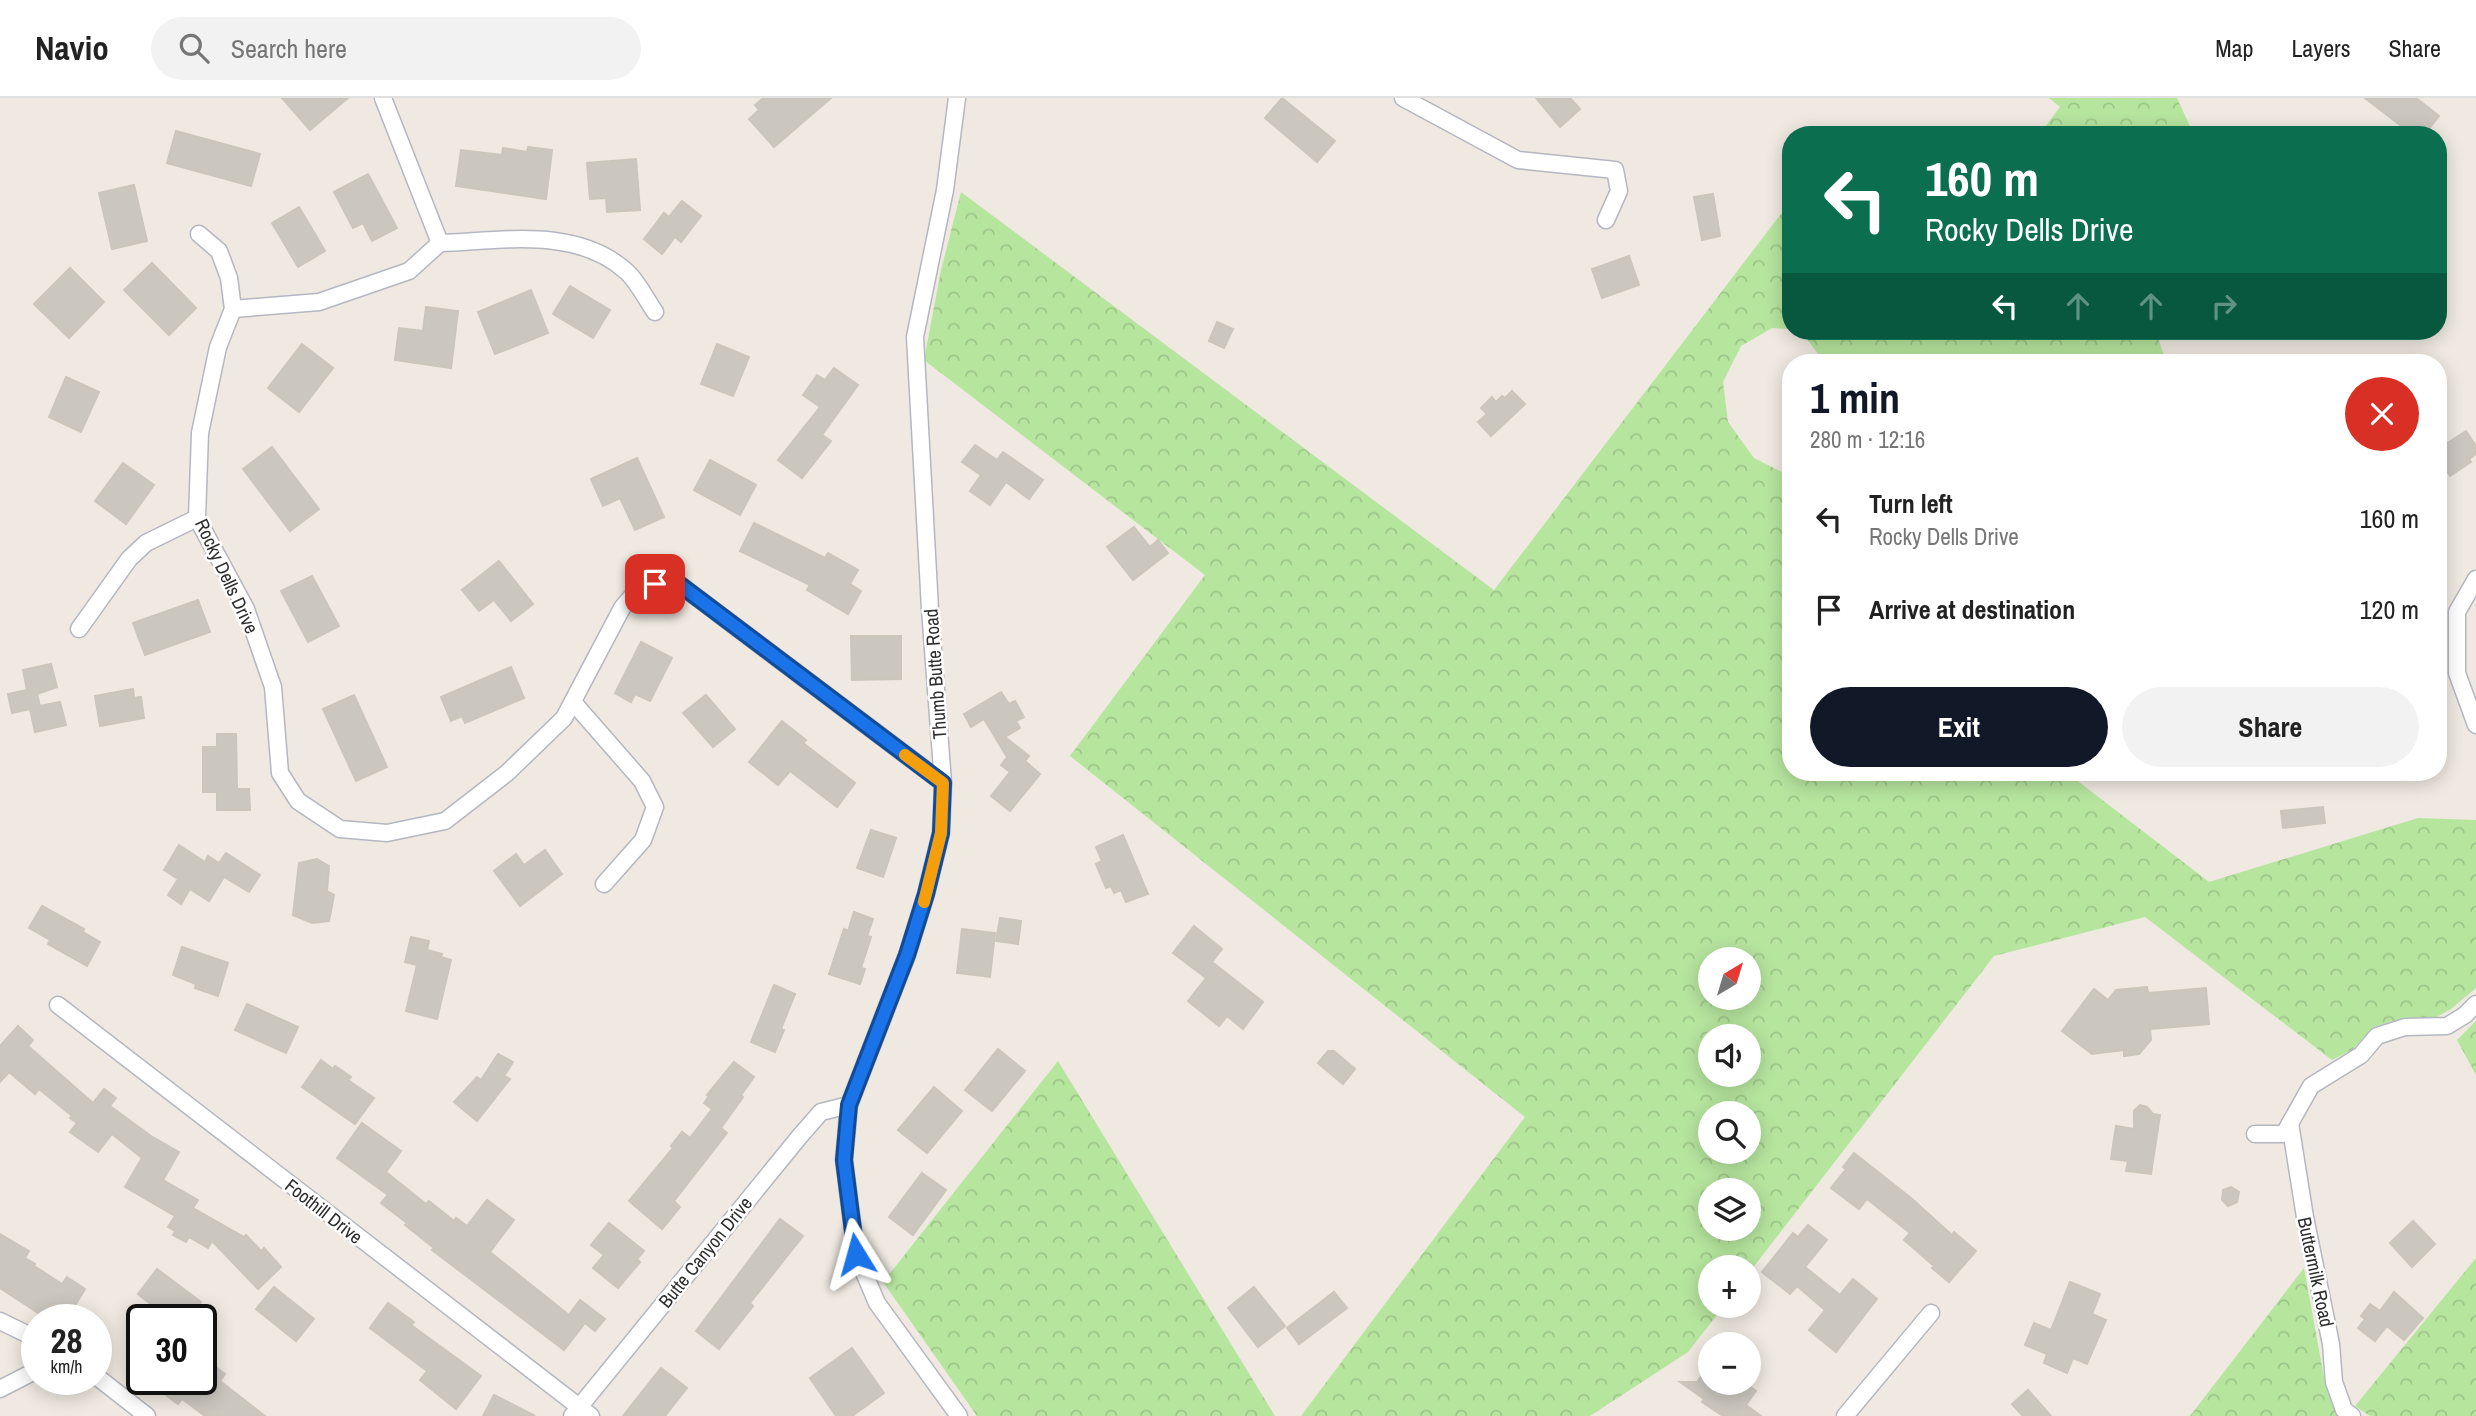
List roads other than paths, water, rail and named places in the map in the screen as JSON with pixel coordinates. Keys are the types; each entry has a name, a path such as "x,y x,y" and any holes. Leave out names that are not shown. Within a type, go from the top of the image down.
{"street":[{"path":"383,98 440,243"},
{"name":"Thumb Butte Road","path":"957,98 945,190 915,337 930,610 943,783 941,833 907,955 849,1105 844,1160 856,1254 877,1303 959,1416"},
{"path":"1403,98 1518,160 1615,170 1619,191 1606,219"},
{"path":"199,234 219,251 229,278 233,309 319,302 409,271 440,243 554,239 592,248 628,273 655,312"},
{"name":"Rocky Dells Drive","path":"233,309 218,347 200,433 197,518 246,608 272,687 280,773 298,801 340,829 387,833 445,821 507,773 564,718 622,608 638,589 675,581 943,783"},
{"path":"79,629 129,559 146,543 197,518"},
{"path":"2476,579 2457,612 2457,673 2476,725"},
{"path":"573,702 642,781 655,807 643,840 604,884"},
{"path":"2255,1134 2284,1134 2311,1086 2361,1055 2377,1036 2405,1027 2447,1026 2465,1015 2476,1004"},
{"name":"Foothill Drive","path":"58,1005 581,1413"},
{"name":"Butte Canyon Drive","path":"581,1413 821,1112 849,1105"},
{"name":"Buttermilk Road","path":"2290,1123 2305,1217 2331,1344 2334,1382 2344,1410 2352,1416"},
{"path":"1845,1416 1931,1313"},
{"path":"0,1321 21,1331"},
{"path":"0,1389 21,1378"},
{"path":"112,1389 147,1416"}]}
